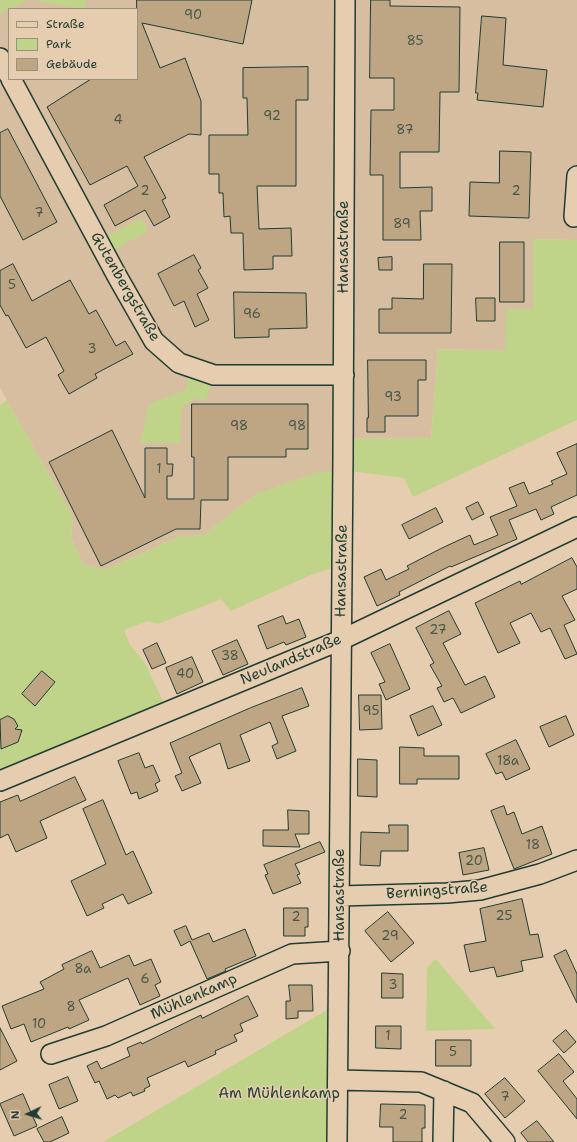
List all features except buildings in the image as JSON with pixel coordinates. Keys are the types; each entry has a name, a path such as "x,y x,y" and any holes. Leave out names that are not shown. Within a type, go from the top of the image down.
{"street":[{"name":"Hansastraße","path":"337,1142 340,951 345,0"},
{"path":"0,58 8,73"},
{"name":"Gutenbergstraße","path":"12,80 116,276 154,341 179,363 214,375 344,375"},
{"path":"574,217 577,176"},
{"name":"Neulandstraße","path":"0,781 341,640 577,527"},
{"name":"Berningstraße","path":"340,896 447,893 480,890 540,874 577,860"},
{"name":"Mühlenkamp","path":"50,1054 106,1036 292,954 340,951"},
{"path":"338,1080 421,1082 472,1103 505,1142"},
{"path":"443,1142 444,1091"}],"shaded area":[{"path":"0,0 577,0 577,240 533,239 533,309 505,351 438,349 431,438 344,439 343,470 256,494 204,535 178,537 105,570 83,564 71,538 73,517 0,388"}],"green space":[{"path":"0,0 29,0 8,8 0,13"},
{"path":"33,0 86,0 85,8 74,8"},
{"path":"141,218 148,231 114,250 108,236"},
{"path":"533,239 577,240 577,420 413,497 404,478 343,470 343,439 431,438 438,349 505,351 506,309 533,309"},
{"path":"191,367 214,375 206,400 193,399 181,409 180,443 140,443 149,404 186,390"},
{"path":"7,400 73,517 71,538 83,564 105,570 178,537 204,535 256,494 314,473 343,470 335,567 313,574 231,611 221,599 158,624 148,621 124,630 130,645 145,663 168,712 0,779 0,405"},
{"path":"436,959 495,1029 426,1031 427,967"},
{"name":"Am Mühlenkamp","path":"330,1008 328,1142 103,1142"}]}
